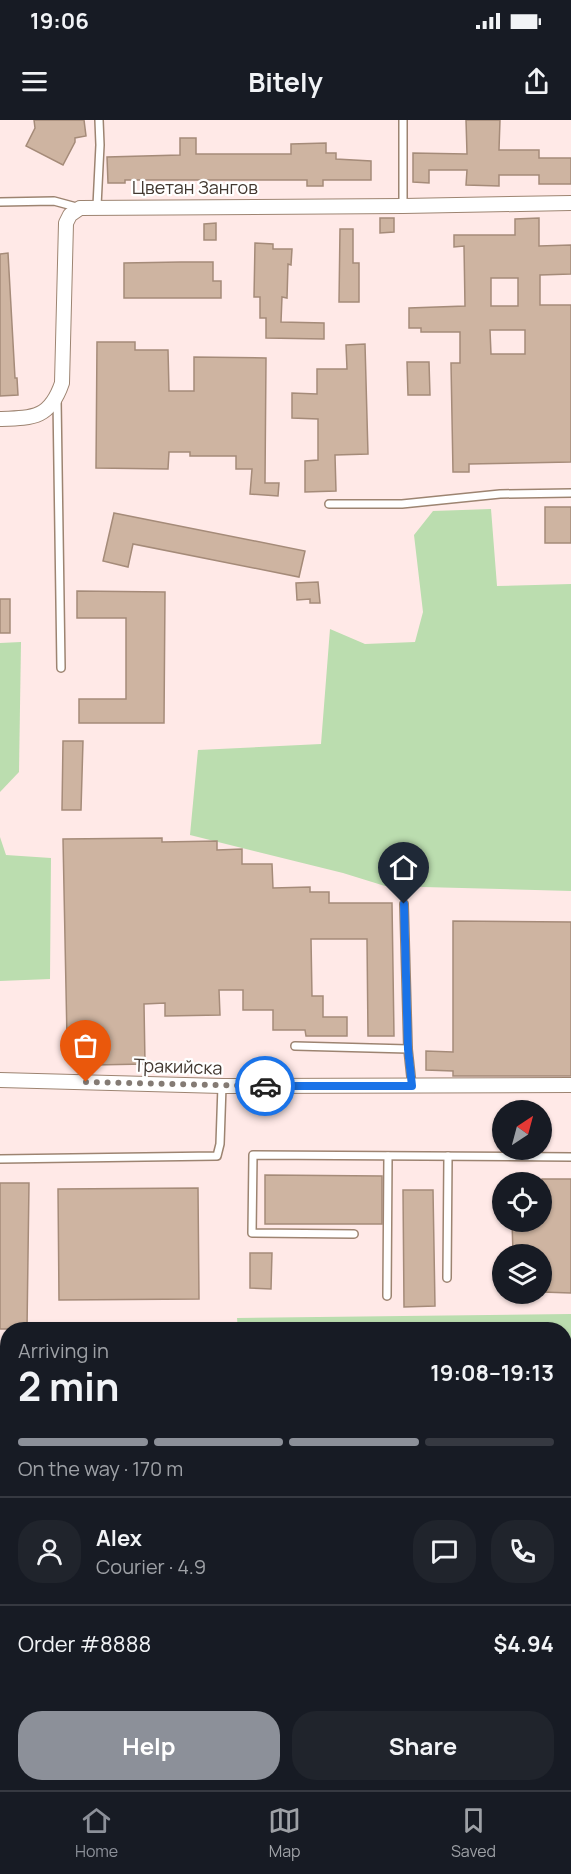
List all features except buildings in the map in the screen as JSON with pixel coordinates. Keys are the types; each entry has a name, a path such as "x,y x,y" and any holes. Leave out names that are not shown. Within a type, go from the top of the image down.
{"street":[{"name":"Цветан Зангов","path":"80,207 571,203"},
{"path":"0,419 38,415 50,407 57,397 62,383 66,223 70,215 80,207"},
{"name":"Тракийска","path":"0,1080 222,1086 571,1085"}],"lane":[{"path":"97,206 99,120"},
{"path":"403,120 403,206"},
{"path":"0,202 54,201 80,207"},
{"path":"57,397 61,668"},
{"path":"329,504 402,504 500,494 571,493"},
{"path":"404,904 408,1049 412,1086"},
{"path":"295,1046 408,1049"},
{"path":"0,1159 217,1156 220,1144 222,1086"},
{"path":"354,1234 252,1233 253,1155 571,1157"},
{"path":"387,1296 388,1156"},
{"path":"447,1278 448,1156"}],"shaded area":[{"path":"0,120 571,120 571,1322 0,1322"}],"green space":[{"path":"491,509 497,586 571,584 571,891 385,886 343,873 190,835 198,750 321,744 330,629 365,644 415,642 423,612 414,535 433,511"},
{"path":"21,642 19,772 0,792 0,643"},
{"path":"0,837 6,855 51,858 50,979 0,981"},
{"path":"571,1314 571,1322 237,1322 237,1318"}],"way so far":[{"path":"86,1082 265,1086"}],"route":[{"path":"265,1086 412,1086 408,1049 404,904"}]}
